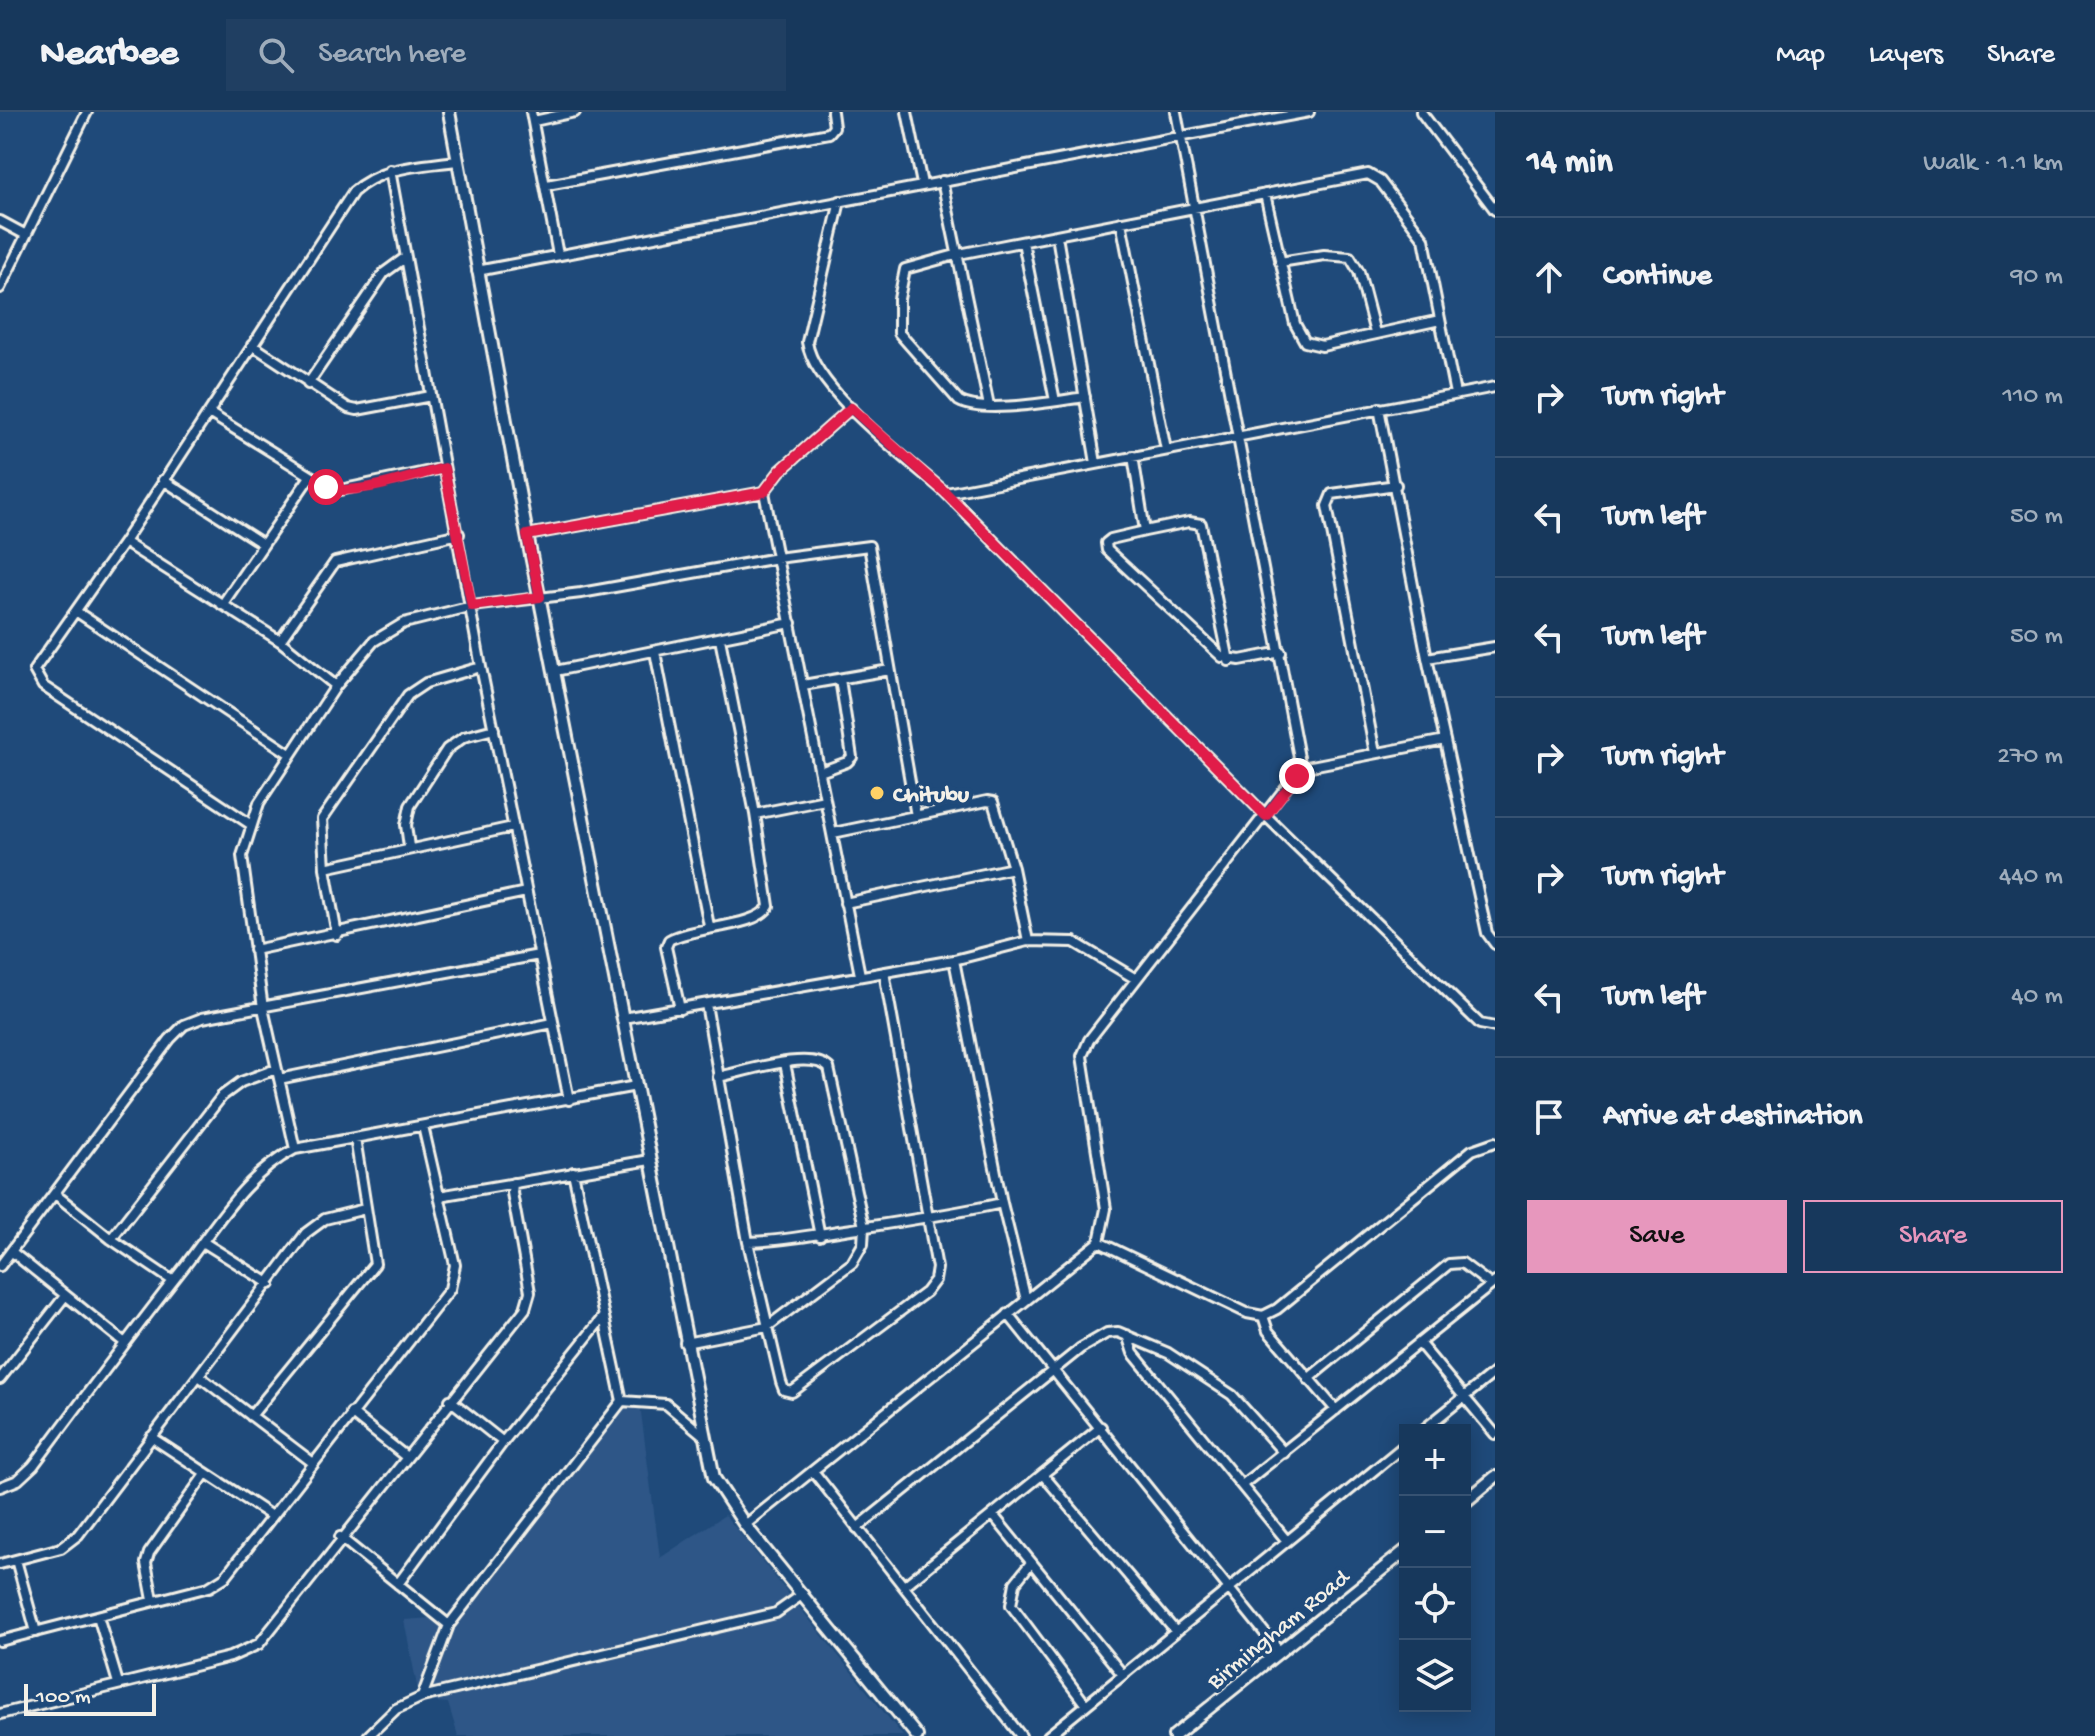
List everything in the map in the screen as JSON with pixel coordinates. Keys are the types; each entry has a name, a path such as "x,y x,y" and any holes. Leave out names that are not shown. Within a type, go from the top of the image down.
{"street":[{"path":"0,288 87,112"},
{"path":"449,112 527,535 703,1435 714,1478 745,1525 917,1736"},
{"path":"558,255 532,117 575,112"},
{"path":"547,185 829,133 834,127 832,112"},
{"path":"907,112 922,184"},
{"path":"1176,112 1301,768"},
{"path":"477,271 1181,134 1309,112"},
{"path":"1421,112 1495,210"},
{"path":"250,824 39,681 34,670 124,542 353,192 390,170 456,161"},
{"path":"390,170 481,667 569,1100"},
{"path":"1085,397 989,406 972,406 959,401 901,337 898,328 905,269 959,254 1362,174 1376,177 1424,239 1455,394"},
{"path":"942,181 989,406"},
{"path":"1265,194 1295,324 1305,342 1322,346 1440,320"},
{"path":"840,201 807,342 812,365 851,408 946,493 1266,816 1480,1024 1495,1027"},
{"path":"0,221 26,235"},
{"path":"1121,222 1166,450"},
{"path":"1057,236 1096,463"},
{"path":"1023,242 1055,401"},
{"path":"1280,262 1324,255 1350,257 1359,272 1375,333"},
{"path":"308,384 384,273 406,257"},
{"path":"252,345 341,406 357,410 431,396"},
{"path":"946,493 1495,387"},
{"path":"527,535 764,492 780,471 851,408"},
{"path":"1379,408 1427,658 1487,933 1495,944"},
{"path":"209,413 309,478 343,491 444,468"},
{"path":"1133,456 1145,531"},
{"path":"222,605 309,478"},
{"path":"163,480 263,544"},
{"path":"1375,753 1328,498 1396,485"},
{"path":"764,492 860,975"},
{"path":"1229,661 1201,524 1189,522 1108,540 1107,550 1207,646 1229,661 1281,652"},
{"path":"280,641 335,562 459,534"},
{"path":"124,542 280,641 336,686"},
{"path":"295,1149 263,1008 242,856 259,803 336,686 383,633 404,623 472,606 869,546 916,816"},
{"path":"77,612 290,754"},
{"path":"555,671 791,623"},
{"path":"680,1009 666,947 669,940 709,926 756,919 769,906 755,814 720,639"},
{"path":"1427,658 1495,647"},
{"path":"655,652 709,926"},
{"path":"337,935 325,868 322,819 408,695 426,683 481,667"},
{"path":"803,685 890,670"},
{"path":"820,772 847,762 852,757 840,679"},
{"path":"409,847 406,825 410,806 447,749 464,737 494,729"},
{"path":"745,1525 1099,1242 1106,1209 1082,1056 1089,1040 1301,768 1445,740"},
{"path":"755,814 825,800"},
{"path":"833,833 993,802 1013,868 1028,941"},
{"path":"325,868 409,847 513,827"},
{"path":"845,903 1013,868"},
{"path":"254,950 337,935 526,892"},
{"path":"623,1018 954,960 1028,941 1074,942 1136,979"},
{"path":"0,1266 128,1091 184,1025 202,1018 539,955"},
{"path":"954,960 1002,1203 1026,1300"},
{"path":"706,1004 748,1242 767,1327 784,1390 799,1389 926,1292 935,1280 937,1268 930,1220 884,972"},
{"path":"111,1239 222,1096 241,1082 553,1023"},
{"path":"685,1343 767,1327 852,1263 863,1244 864,1227 832,1076 823,1062 816,1059 785,1063 718,1077"},
{"path":"785,1063 820,1236"},
{"path":"0,1487 18,1480 33,1466 256,1175 295,1149 636,1086"},
{"path":"0,1641 219,1584 450,1289 455,1265 423,1126"},
{"path":"251,1416 375,1264 355,1138"},
{"path":"1099,1242 1247,1313 1263,1316 1277,1309 1472,1150 1495,1142"},
{"path":"439,1196 650,1160"},
{"path":"573,1172 622,1401"},
{"path":"0,1714 230,1657 259,1644 530,1299 512,1193 513,1183"},
{"path":"55,1194 111,1239 173,1281"},
{"path":"748,1242 820,1236 864,1227 930,1220 1002,1203"},
{"path":"0,1564 71,1543 317,1222 365,1209"},
{"path":"203,1242 270,1284"},
{"path":"12,1252 125,1343"},
{"path":"1242,1485 1493,1283 1462,1263 1449,1264 1308,1379"},
{"path":"0,1379 65,1296"},
{"path":"1008,1314 1280,1652"},
{"path":"1263,1316 1268,1331 1336,1410"},
{"path":"398,1584 503,1442 603,1317"},
{"path":"857,1528 1054,1370 1107,1333 1127,1335 1168,1353 1232,1395 1284,1453"},
{"path":"1127,1335 1133,1353 1287,1541"},
{"path":"1420,1344 1495,1434"},
{"path":"1430,1424 1495,1372"},
{"path":"199,1376 312,1462"},
{"path":"450,1400 503,1442"},
{"path":"622,1401 666,1404 703,1435"},
{"path":"422,1697 449,1625 622,1401"},
{"path":"351,1413 405,1456"},
{"path":"904,1586 1101,1427"},
{"path":"151,1437 270,1515"},
{"path":"1048,1736 1399,1450"},
{"path":"813,1471 1021,1736"},
{"path":"153,1600 146,1563 149,1553 206,1473"},
{"path":"1043,1475 1176,1632"},
{"path":"1471,1497 1495,1477"},
{"path":"993,1515 1123,1675"},
{"path":"340,1537 449,1625"},
{"name":"Birmingham Road","path":"1174,1736 1399,1556"},
{"path":"16,1560 36,1632"},
{"path":"1030,1564 1015,1583 1011,1605 1086,1705"},
{"path":"368,1736 396,1709 422,1697 776,1613 803,1594"},
{"path":"98,1616 118,1683"}],"shaded area":[{"path":"620,1400 640,1405 660,1558 725,1515 903,1736 458,1736 448,1703 420,1701 404,1620 445,1617"}],"place":[{"name":"Chitubu","path":"877,793"}],"route":[{"path":"326,487 343,491 444,468 472,606 540,597 527,535 764,492 780,471 851,408 946,493 1266,816 1297,776"}]}
